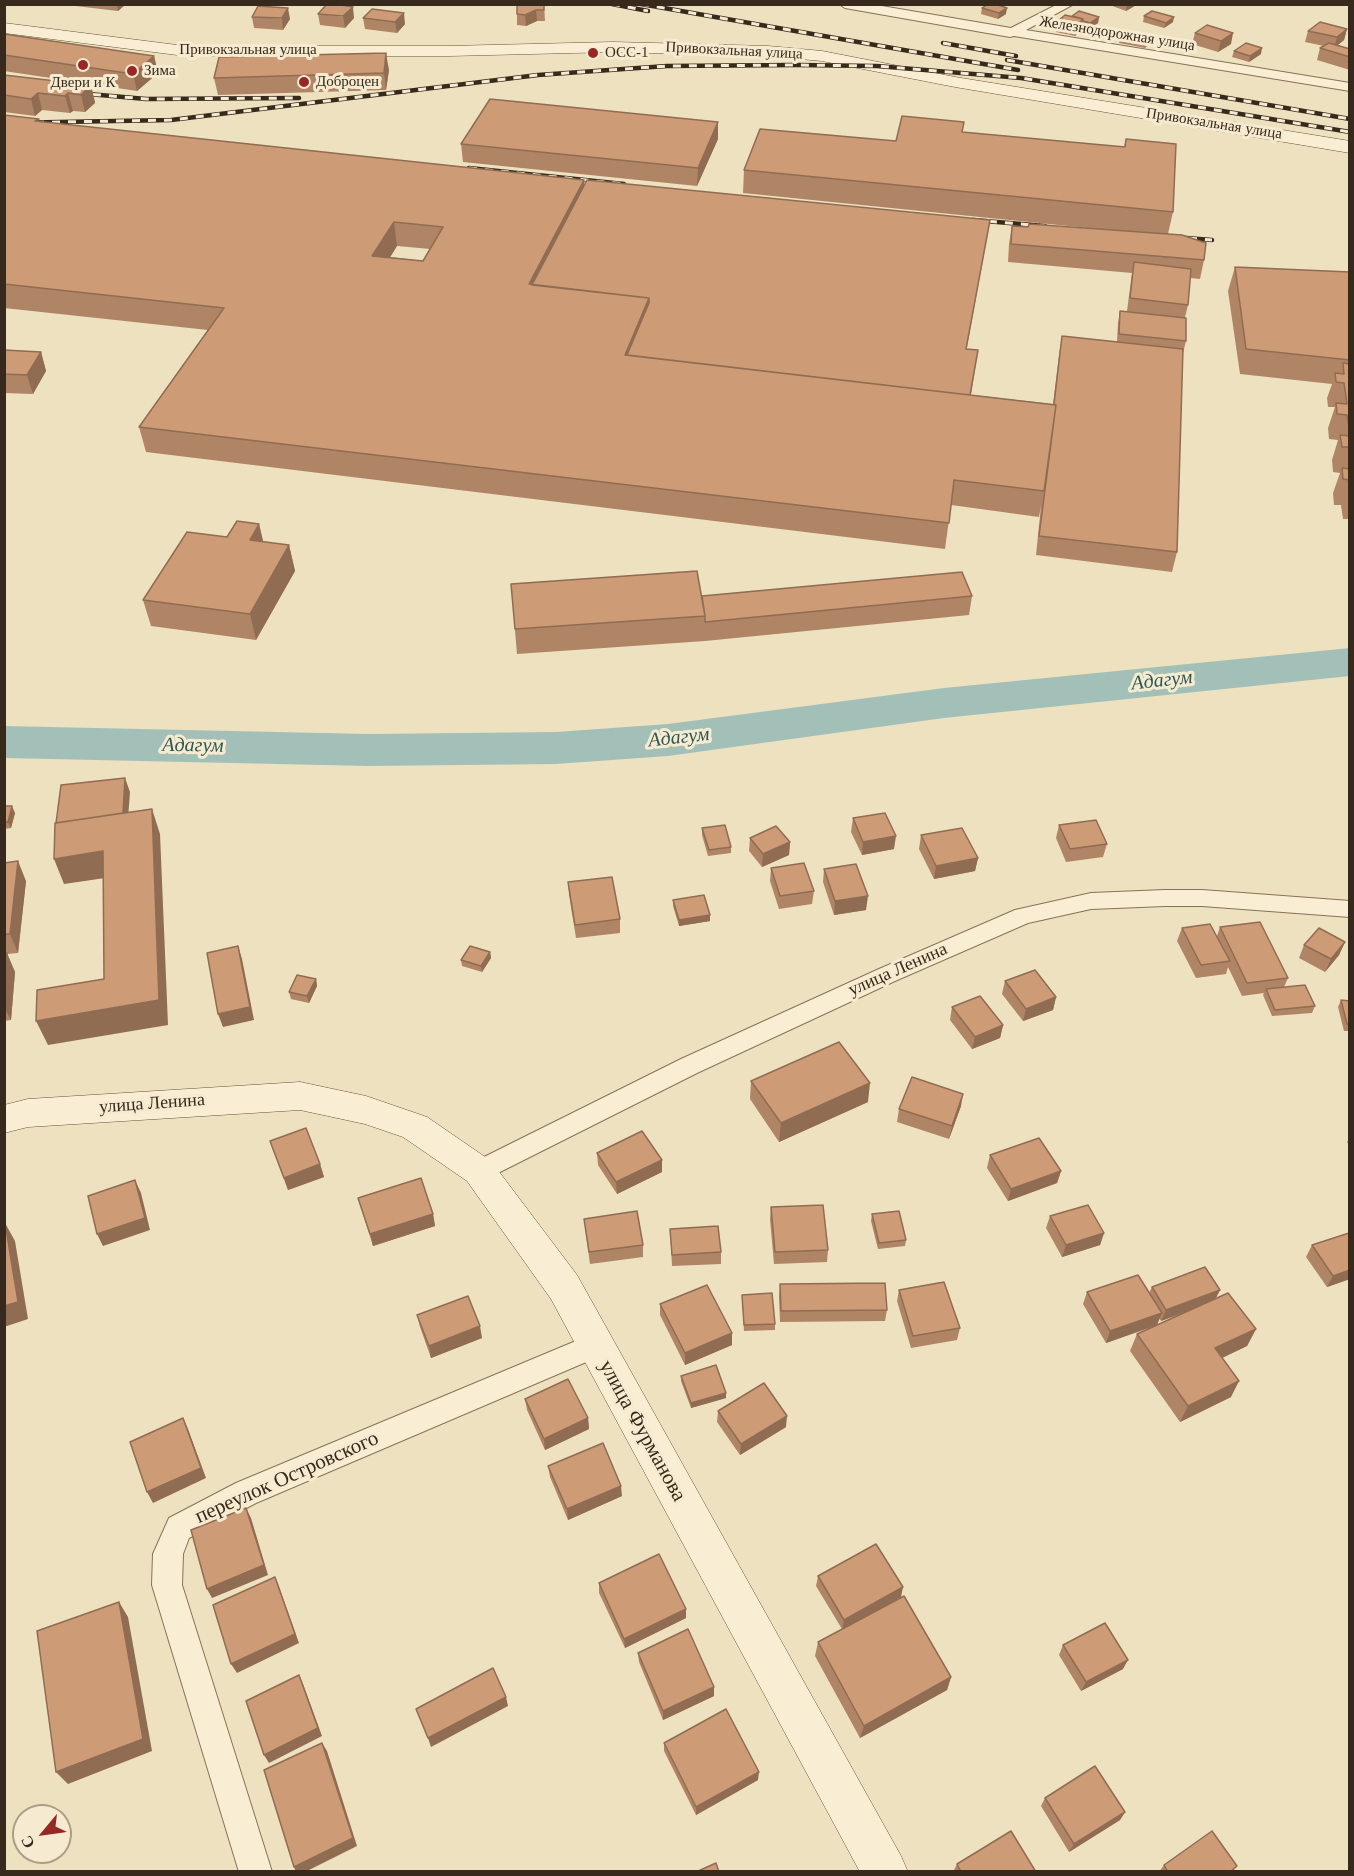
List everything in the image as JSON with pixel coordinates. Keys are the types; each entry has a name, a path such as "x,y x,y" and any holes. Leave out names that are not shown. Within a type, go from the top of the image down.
{"main road":[{"name":"Привокзальная улица","path":"4,28 185,51 449,51 613,47 768,51 822,56 955,82 1350,147"},
{"name":"улица Фурманова","path":"300,1096 366,1110 415,1127 479,1171 564,1287 885,1872"},
{"name":"улица Ленина","path":"4,1119 28,1113 300,1096"}],"street":[{"name":"Железнодорожная улица","path":"845,4 1010,33 1350,87"},
{"path":"1010,33 1068,4"},
{"name":"улица Ленина","path":"479,1171 689,1066 887,975 1023,916 1091,901 1165,898 1202,898 1350,909"},
{"name":"переулок Островского","path":"256,1872 167,1584 168,1554 179,1528 246,1493 595,1345"}],"building":[{"path":"327,4 353,7 343,16 318,14"},
{"path":"517,4 544,4 544,10 536,10 525,15 517,14"},
{"path":"988,4 1007,8 999,13 982,8"},
{"path":"258,6 288,8 282,18 252,17"},
{"path":"372,9 404,13 395,22 363,18"},
{"path":"1079,11 1099,17 1090,23 1072,16"},
{"path":"1152,11 1174,17 1166,23 1144,16"},
{"path":"1065,15 1083,19 1077,25 1058,21"},
{"path":"1320,22 1347,29 1337,37 1308,31"},
{"path":"1207,25 1233,33 1221,41 1195,33"},
{"path":"1124,32 1150,38 1146,43 1120,37"},
{"path":"4,34 154,56 133,74 4,55"},
{"path":"1246,43 1262,48 1250,56 1234,51"},
{"path":"1329,43 1350,49 1350,57 1320,48"},
{"path":"386,53 384,73 214,78 219,57"},
{"path":"4,75 91,85 81,95 38,93 31,99 4,95"},
{"path":"490,99 718,122 698,168 461,144"},
{"path":"4,115 39,119 35,121 584,180 529,284 649,298 625,355 1056,405 1044,491 954,480 949,523 139,427 224,308 4,284","holes":["394,222 443,227 423,261 372,256"]},
{"path":"902,116 964,122 962,132 1125,147 1126,139 1176,144 1173,212 744,170 760,129 896,141"},
{"path":"587,180 990,220 966,349 978,350 970,395 627,355 649,303 649,298 532,285"},
{"path":"1029,224 1182,235 1206,243 1204,260 1011,244 1012,226 1028,227"},
{"path":"1134,262 1191,269 1188,305 1130,298"},
{"path":"1235,267 1350,272 1350,360 1246,349"},
{"path":"1120,311 1186,318 1186,341 1119,334"},
{"path":"1062,336 1183,349 1177,552 1039,536 1056,405 1054,404"},
{"path":"4,350 41,352 27,375 4,374"},
{"path":"1343,363 1350,364 1350,432 1347,415 1337,414 1336,403 1347,404 1344,383 1336,382 1335,373 1344,374"},
{"path":"1340,435 1350,436 1350,449 1342,447"},
{"path":"1342,468 1350,469 1350,480 1343,479"},
{"path":"237,521 259,524 250,540 289,545 250,614 143,600 187,532 227,537"},
{"path":"697,571 705,616 515,629 511,584"},
{"path":"962,572 972,596 705,622 702,596"},
{"path":"125,778 123,813 56,823 61,785"},
{"path":"4,806 12,806 8,822 4,822"},
{"path":"152,809 159,1000 36,1021 37,990 104,979 103,851 54,859 55,823"},
{"path":"885,813 896,836 863,842 853,818"},
{"path":"1096,820 1107,844 1070,849 1059,825"},
{"path":"725,825 731,847 709,850 702,828"},
{"path":"776,826 790,842 763,854 750,838"},
{"path":"962,828 978,858 936,866 921,835"},
{"path":"18,861 10,934 4,934 4,863"},
{"path":"804,863 814,891 780,896 771,868"},
{"path":"856,864 868,896 835,901 824,869"},
{"path":"612,877 620,919 575,925 568,882"},
{"path":"704,895 710,915 679,920 673,900"},
{"path":"1260,922 1288,978 1247,983 1220,927"},
{"path":"1210,924 1230,961 1201,965 1182,928"},
{"path":"1319,928 1345,942 1331,959 1304,945"},
{"path":"238,946 250,1007 218,1014 207,953"},
{"path":"470,946 490,952 481,966 461,960"},
{"path":"4,953 7,953 4,974"},
{"path":"1035,970 1056,997 1026,1009 1005,981"},
{"path":"297,975 316,979 307,996 289,992"},
{"path":"1305,985 1315,1006 1275,1010 1266,989"},
{"path":"980,996 1003,1025 975,1037 952,1007"},
{"path":"1341,1000 1350,1001 1350,1024 1347,1024"},
{"path":"839,1042 870,1083 781,1123 751,1081"},
{"path":"912,1077 963,1094 952,1126 899,1109"},
{"path":"306,1128 320,1164 284,1178 270,1141"},
{"path":"642,1131 662,1160 616,1182 597,1153"},
{"path":"1039,1138 1061,1171 1011,1189 990,1155"},
{"path":"421,1178 433,1214 370,1234 358,1198"},
{"path":"135,1180 145,1218 97,1234 88,1196"},
{"path":"823,1205 828,1250 775,1252 771,1207"},
{"path":"1088,1205 1104,1233 1066,1245 1050,1216"},
{"path":"637,1211 643,1245 589,1252 584,1219"},
{"path":"899,1211 906,1240 879,1243 872,1214"},
{"path":"4,1224 18,1302 4,1306"},
{"path":"718,1226 721,1252 672,1255 670,1229"},
{"path":"1349,1233 1350,1270 1333,1276 1312,1245"},
{"path":"1205,1267 1220,1290 1166,1310 1152,1287"},
{"path":"1138,1275 1162,1313 1110,1331 1087,1292"},
{"path":"944,1282 960,1328 913,1336 899,1290"},
{"path":"885,1283 887,1310 781,1311 780,1284"},
{"path":"707,1285 732,1333 685,1353 660,1304"},
{"path":"772,1293 775,1324 744,1325 742,1295"},
{"path":"1228,1293 1256,1329 1215,1348 1239,1381 1188,1406 1137,1334"},
{"path":"468,1296 480,1326 429,1346 417,1315"},
{"path":"716,1365 726,1393 691,1403 681,1376"},
{"path":"568,1379 588,1418 544,1439 525,1399"},
{"path":"764,1383 787,1416 741,1444 718,1411"},
{"path":"183,1418 201,1468 147,1492 130,1442"},
{"path":"603,1443 621,1486 567,1509 548,1466"},
{"path":"246,1508 264,1565 207,1589 191,1530"},
{"path":"876,1544 903,1587 844,1620 818,1576"},
{"path":"659,1554 686,1609 624,1639 599,1583"},
{"path":"275,1577 295,1634 231,1664 213,1605"},
{"path":"904,1596 951,1677 864,1726 818,1642"},
{"path":"119,1602 143,1739 56,1772 37,1631"},
{"path":"1105,1623 1128,1660 1086,1682 1063,1645"},
{"path":"688,1629 714,1687 663,1711 638,1653"},
{"path":"493,1668 506,1697 428,1738 416,1709"},
{"path":"299,1675 318,1728 264,1755 246,1701"},
{"path":"726,1709 759,1772 696,1807 664,1743"},
{"path":"322,1743 353,1838 294,1867 264,1770"},
{"path":"1095,1766 1125,1812 1074,1844 1045,1798"},
{"path":"1011,1831 1036,1872 961,1872 957,1864"},
{"path":"1212,1831 1237,1866 1230,1872 1168,1872 1164,1865"},
{"path":"716,1863 719,1872 696,1872"}],"waterway":[{"name":"Адагум","path":"4,742 368,750 556,748 668,740 944,703 1350,662"}],"railway":[{"path":"612,4 648,11"},
{"path":"641,4 1018,70"},
{"path":"943,43 1016,56"},
{"path":"1007,60 1350,119"},
{"path":"4,123 171,120 538,75 667,66 797,65 877,66 1021,78 1350,132"},
{"path":"77,93 146,99 299,98"},
{"path":"469,168 624,184"},
{"path":"973,220 1045,226"},
{"path":"1173,237 1212,240"}],"place":[{"name":"ОСС-1","path":"593,53"},
{"name":"Двери и К","path":"83,65"},
{"name":"Зима","path":"132,71"},
{"name":"Доброцен","path":"304,82"}]}
